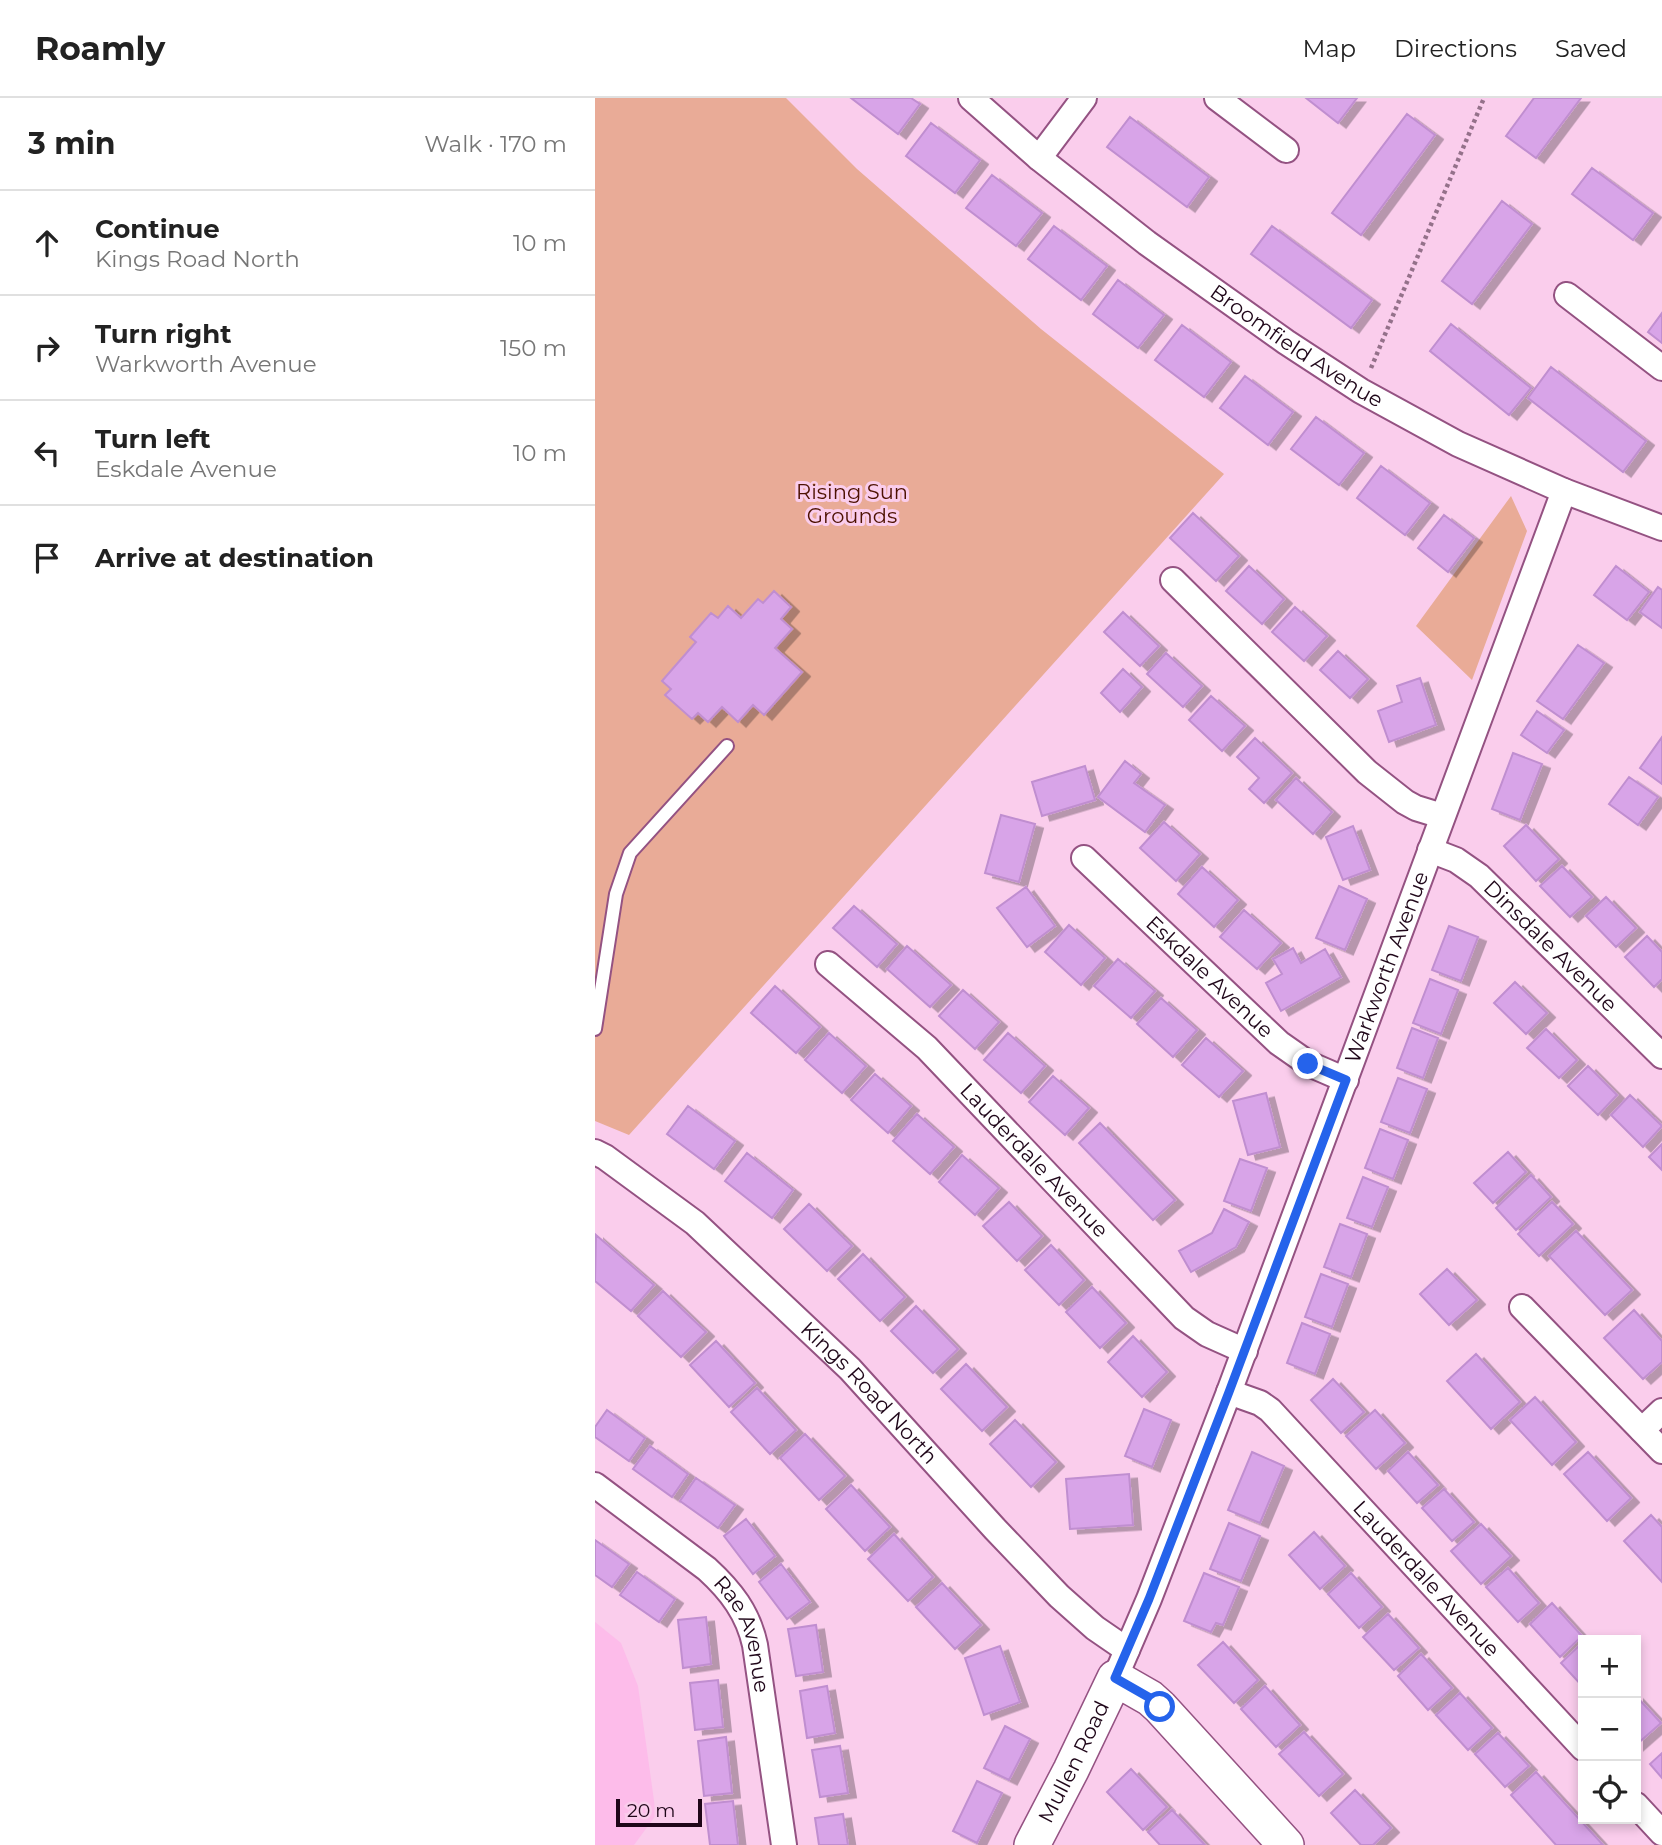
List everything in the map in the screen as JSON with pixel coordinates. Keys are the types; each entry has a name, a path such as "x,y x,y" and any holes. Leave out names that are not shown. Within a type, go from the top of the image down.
{"street":[{"name":"Broomfield Avenue","path":"971,98 1039,159 1158,251 1286,342 1361,391 1458,444 1564,491 1662,528"},
{"path":"1039,159 1084,98"},
{"path":"1217,98 1286,150"},
{"path":"1567,296 1662,368"},
{"name":"Warkworth Avenue","path":"1121,1664 1245,1351 1564,491"},
{"path":"1173,580 1367,772 1405,802 1442,817"},
{"name":"Dinsdale Avenue","path":"1430,850 1456,860 1479,876 1662,1056"},
{"name":"Eskdale Avenue","path":"1084,858 1279,1043 1308,1064 1346,1080"},
{"name":"Lauderdale Avenue","path":"828,964 927,1048 1184,1318 1207,1334 1245,1351"},
{"name":"Kings Road North","path":"598,1160 695,1223 841,1360 995,1529 1059,1596 1095,1628 1150,1698 1286,1845"},
{"path":"1522,1307 1662,1451"},
{"name":"Lauderdale Avenue","path":"1229,1392 1261,1403 1269,1410 1578,1743"},
{"path":"1642,1430 1662,1410"},
{"name":"Rae Avenue","path":"595,1485 708,1569 729,1591 745,1614 755,1646 784,1845"},
{"name":"Mullen Road","path":"1032,1845 1121,1664"},
{"path":"1641,1810 1662,1833"}],"lane":[{"path":"595,1029 615,894 630,853 727,746"}],"path":[{"path":"1361,391 1484,98"}],"shaded area":[{"path":"595,1622 621,1643 638,1686 656,1815 634,1845 595,1845"}],"green space":[{"name":"Rising Sun Grounds","path":"595,98 786,98 857,169 1041,329 1224,474 629,1135 595,1121"},
{"path":"1511,496 1527,531 1472,680 1416,626"}],"building":[{"path":"851,98 911,98 920,104 898,134"},
{"path":"1306,98 1357,98 1338,123"},
{"path":"1534,98 1581,98 1536,158 1506,136"},
{"path":"1407,114 1435,135 1361,235 1332,213"},
{"path":"1130,117 1209,177 1187,207 1107,147"},
{"path":"931,123 980,160 955,193 906,156"},
{"path":"1592,168 1653,213 1633,240 1572,194"},
{"path":"992,175 1042,213 1016,246 966,208"},
{"path":"1502,201 1532,224 1472,304 1442,281"},
{"path":"1054,226 1107,266 1081,300 1028,259"},
{"path":"1272,226 1372,300 1351,328 1251,254"},
{"path":"1118,280 1164,315 1138,348 1093,314"},
{"path":"1662,313 1662,343 1648,332"},
{"path":"1451,324 1531,388 1509,415 1430,351"},
{"path":"1182,325 1231,362 1204,397 1155,360"},
{"path":"1551,367 1646,441 1623,472 1528,398"},
{"path":"1245,376 1293,412 1268,445 1220,408"},
{"path":"1316,417 1364,453 1339,485 1291,449"},
{"path":"1381,466 1430,503 1405,535 1357,498"},
{"path":"1193,513 1239,556 1216,581 1170,538"},
{"path":"1444,515 1474,538 1448,572 1418,548"},
{"path":"1249,566 1284,599 1262,624 1226,591"},
{"path":"1616,566 1649,592 1627,620 1594,595"},
{"path":"1658,587 1662,590 1662,628 1640,612"},
{"path":"774,591 791,607 781,619 792,629 775,648 802,672 764,715 753,705 738,722 722,707 708,722 698,713 692,719 665,695 671,689 662,681 696,642 690,637 711,613 718,618 728,606 741,618 758,599 763,603"},
{"path":"1295,607 1327,636 1304,661 1272,632"},
{"path":"1123,612 1159,646 1140,666 1104,632"},
{"path":"1578,645 1604,663 1563,719 1537,701"},
{"path":"1338,651 1368,679 1350,698 1320,670"},
{"path":"1166,653 1202,686 1183,707 1147,674"},
{"path":"1123,669 1142,687 1120,712 1101,693"},
{"path":"1420,678 1436,725 1389,742 1378,711 1402,702 1397,686"},
{"path":"1211,696 1245,726 1222,751 1189,720"},
{"path":"1537,711 1564,730 1547,753 1521,735"},
{"path":"1662,737 1662,784 1640,768"},
{"path":"1255,738 1292,773 1264,803 1249,789 1259,778 1237,757"},
{"path":"1513,753 1542,764 1520,820 1492,809"},
{"path":"1125,761 1141,774 1134,783 1165,805 1145,832 1098,797"},
{"path":"1085,766 1095,800 1042,816 1032,782"},
{"path":"1629,777 1658,797 1638,825 1609,804"},
{"path":"1296,778 1332,812 1313,834 1276,800"},
{"path":"1001,815 1035,824 1019,882 985,873"},
{"path":"1164,822 1200,854 1176,881 1140,848"},
{"path":"1526,825 1559,859 1536,881 1504,846"},
{"path":"1353,826 1370,870 1343,880 1326,837"},
{"path":"1562,866 1592,897 1570,917 1540,886"},
{"path":"1202,867 1238,900 1214,927 1178,894"},
{"path":"1339,886 1367,899 1345,950 1316,938"},
{"path":"1026,887 1055,926 1027,947 997,908"},
{"path":"1606,897 1636,928 1616,947 1586,916"},
{"path":"854,906 897,944 877,967 833,928"},
{"path":"1244,910 1281,943 1257,969 1220,937"},
{"path":"1069,925 1105,958 1081,985 1045,952"},
{"path":"1449,926 1478,937 1461,981 1432,970"},
{"path":"1647,936 1662,952 1662,979 1654,987 1625,957"},
{"path":"907,946 951,985 930,1007 887,969"},
{"path":"1293,948 1301,963 1325,949 1341,977 1281,1011 1266,983 1282,974 1273,959"},
{"path":"1118,959 1155,991 1131,1018 1094,986"},
{"path":"1430,979 1458,990 1441,1034 1413,1023"},
{"path":"1515,982 1547,1013 1526,1034 1494,1003"},
{"path":"775,986 820,1027 796,1053 751,1013"},
{"path":"963,990 999,1022 975,1049 939,1016"},
{"path":"1161,998 1197,1030 1173,1057 1137,1024"},
{"path":"1412,1028 1438,1038 1423,1078 1397,1068"},
{"path":"1546,1029 1577,1060 1559,1078 1527,1048"},
{"path":"829,1033 866,1066 842,1093 805,1060"},
{"path":"1008,1033 1045,1066 1021,1093 984,1060"},
{"path":"1206,1038 1243,1071 1219,1097 1182,1065"},
{"path":"1588,1066 1617,1095 1598,1115 1568,1086"},
{"path":"875,1074 911,1106 888,1133 851,1100"},
{"path":"1053,1076 1089,1108 1065,1135 1029,1102"},
{"path":"1398,1078 1427,1089 1410,1133 1381,1122"},
{"path":"1266,1093 1280,1147 1248,1155 1233,1101"},
{"path":"1630,1095 1662,1126 1643,1147 1611,1115"},
{"path":"688,1106 735,1141 714,1169 667,1134"},
{"path":"917,1114 954,1147 930,1174 893,1141"},
{"path":"1100,1123 1175,1200 1153,1220 1079,1143"},
{"path":"1380,1129 1408,1140 1393,1179 1365,1168"},
{"path":"1662,1144 1662,1170 1649,1157"},
{"path":"1508,1152 1526,1172 1493,1203 1474,1183"},
{"path":"747,1153 793,1190 772,1218 725,1181"},
{"path":"962,1155 999,1188 975,1215 939,1182"},
{"path":"1240,1159 1267,1168 1251,1211 1224,1201"},
{"path":"1531,1175 1551,1197 1516,1230 1496,1208"},
{"path":"1363,1177 1388,1187 1372,1227 1347,1218"},
{"path":"1009,1202 1042,1236 1017,1261 983,1226"},
{"path":"1552,1202 1573,1224 1539,1256 1518,1234"},
{"path":"809,1204 852,1246 827,1271 784,1229"},
{"path":"1224,1209 1249,1222 1236,1247 1191,1272 1179,1251 1212,1233"},
{"path":"1340,1224 1367,1234 1351,1277 1324,1267"},
{"path":"1576,1231 1632,1290 1605,1315 1549,1256"},
{"path":"596,1235 654,1285 631,1311 595,1281"},
{"path":"1051,1245 1084,1280 1059,1305 1025,1270"},
{"path":"863,1254 905,1297 880,1321 838,1279"},
{"path":"1447,1269 1477,1300 1449,1325 1420,1294"},
{"path":"1321,1274 1348,1284 1332,1327 1305,1317"},
{"path":"1092,1287 1126,1323 1100,1348 1066,1312"},
{"path":"663,1291 706,1332 681,1357 638,1316"},
{"path":"916,1306 958,1349 933,1373 891,1331"},
{"path":"1634,1310 1662,1341 1662,1362 1643,1379 1604,1338"},
{"path":"1302,1323 1330,1334 1315,1374 1287,1363"},
{"path":"1133,1336 1167,1372 1142,1397 1108,1362"},
{"path":"716,1341 755,1383 729,1407 690,1365"},
{"path":"1476,1354 1520,1402 1491,1429 1447,1381"},
{"path":"966,1364 1007,1407 982,1431 941,1389"},
{"path":"1333,1379 1364,1412 1341,1433 1311,1400"},
{"path":"757,1388 796,1430 770,1454 731,1412"},
{"path":"1535,1397 1576,1442 1552,1465 1510,1420"},
{"path":"1144,1409 1171,1420 1152,1467 1125,1456"},
{"path":"607,1410 645,1438 629,1461 595,1437 595,1427"},
{"path":"1375,1410 1405,1443 1376,1469 1346,1436"},
{"path":"1015,1420 1056,1462 1031,1487 990,1444"},
{"path":"805,1434 845,1476 819,1500 780,1458"},
{"path":"650,1446 688,1474 672,1497 633,1469"},
{"path":"1252,1452 1284,1466 1260,1523 1228,1510"},
{"path":"1408,1452 1438,1485 1417,1503 1388,1471"},
{"path":"1588,1452 1631,1498 1607,1521 1564,1474"},
{"path":"1129,1474 1133,1525 1070,1529 1066,1479"},
{"path":"696,1478 735,1505 718,1528 680,1501"},
{"path":"851,1485 890,1527 865,1551 826,1509"},
{"path":"1444,1489 1474,1522 1452,1541 1422,1508"},
{"path":"1651,1515 1662,1527 1662,1582 1624,1541"},
{"path":"746,1519 775,1556 753,1574 724,1536"},
{"path":"1229,1523 1260,1536 1241,1581 1210,1569"},
{"path":"1481,1524 1511,1556 1481,1584 1451,1551"},
{"path":"1314,1532 1345,1566 1320,1589 1289,1555"},
{"path":"894,1534 933,1577 908,1601 868,1559"},
{"path":"595,1540 629,1564 612,1587 595,1575"},
{"path":"781,1564 810,1602 787,1619 759,1582"},
{"path":"1508,1568 1539,1603 1518,1622 1486,1587"},
{"path":"637,1572 675,1599 659,1622 620,1595"},
{"path":"1204,1573 1239,1587 1223,1625 1216,1623 1211,1632 1184,1621"},
{"path":"1351,1573 1382,1607 1359,1628 1328,1594"},
{"path":"942,1583 981,1625 955,1649 916,1607"},
{"path":"1552,1603 1581,1635 1578,1635 1578,1640 1560,1657 1530,1624"},
{"path":"1388,1614 1419,1648 1394,1670 1363,1637"},
{"path":"706,1617 711,1664 683,1668 678,1620"},
{"path":"816,1625 823,1672 796,1676 788,1629"},
{"path":"1223,1642 1258,1680 1234,1703 1198,1665"},
{"path":"1000,1646 1020,1702 984,1715 965,1658"},
{"path":"1578,1647 1578,1682 1561,1663"},
{"path":"1421,1654 1452,1688 1428,1710 1398,1676"},
{"path":"718,1680 723,1727 695,1730 690,1683"},
{"path":"827,1686 835,1733 807,1738 800,1691"},
{"path":"1265,1686 1300,1725 1276,1747 1241,1709"},
{"path":"1460,1693 1492,1728 1468,1750 1436,1715"},
{"path":"1641,1701 1661,1723 1641,1741"},
{"path":"1005,1726 1030,1739 1009,1780 984,1768"},
{"path":"1304,1732 1343,1774 1319,1796 1279,1754"},
{"path":"1498,1733 1529,1766 1505,1787 1475,1754"},
{"path":"726,1737 732,1793 704,1796 698,1741"},
{"path":"840,1746 848,1793 820,1797 812,1750"},
{"path":"1662,1753 1662,1778 1650,1764"},
{"path":"1131,1769 1167,1807 1143,1830 1107,1792"},
{"path":"1536,1772 1578,1818 1578,1824 1584,1824 1603,1845 1556,1845 1511,1795"},
{"path":"977,1781 1002,1793 977,1843 953,1831"},
{"path":"1355,1790 1391,1828 1373,1845 1361,1845 1331,1813"},
{"path":"733,1801 738,1845 710,1845 705,1804"},
{"path":"1172,1810 1205,1845 1160,1845 1148,1832"},
{"path":"843,1814 848,1845 819,1845 815,1818"}],"route":[{"path":"1160,1707 1150,1698 1115,1678 1149,1599 1229,1392 1346,1080 1308,1064"}]}
